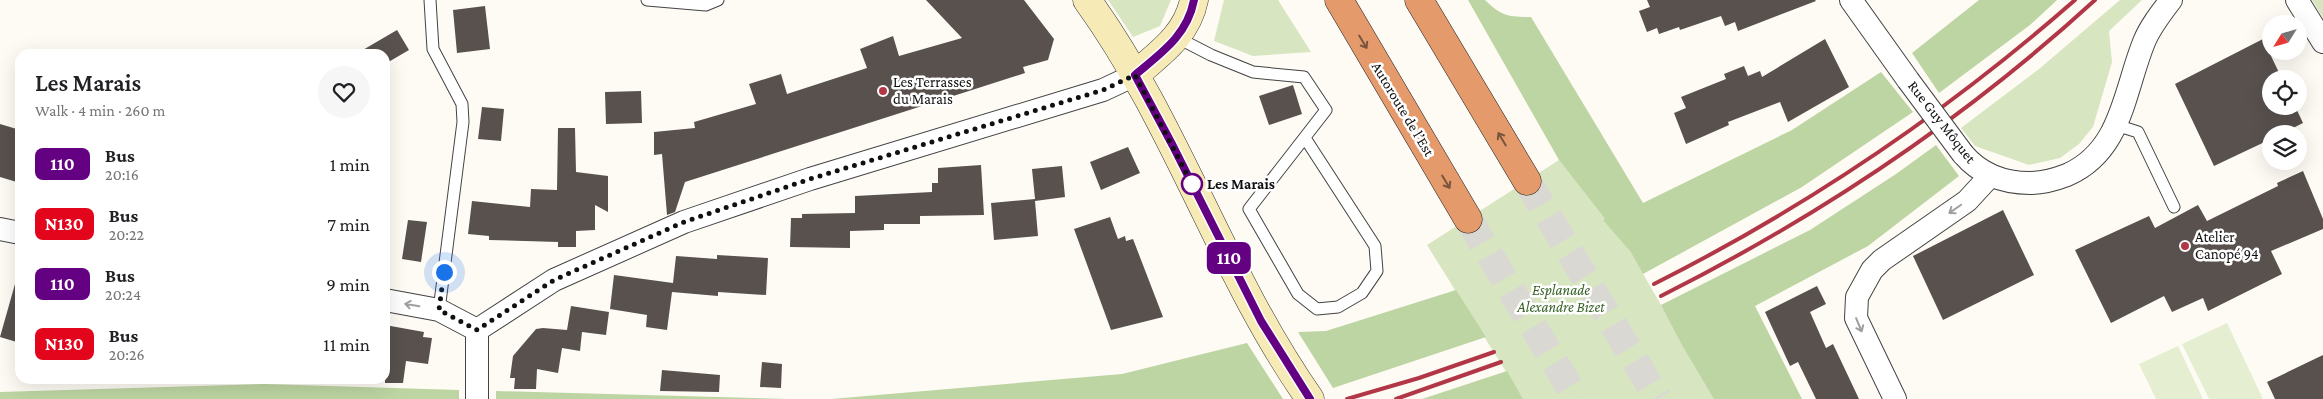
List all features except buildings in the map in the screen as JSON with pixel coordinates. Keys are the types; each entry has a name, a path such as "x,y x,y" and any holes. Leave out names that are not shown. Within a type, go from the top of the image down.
{"highway":[{"name":"Autoroute de l’Est","path":"1339,0 1468,219"},
{"path":"1419,0 1527,181"}],"main road":[{"path":"1087,0 1135,75 1261,321 1310,399"},
{"path":"1135,75 1178,38 1192,9 1194,0"}],"street":[{"name":"Rue Guy Môquet","path":"1851,0 1908,80 1971,163 1990,176 2016,183 2051,182 2080,169 2098,155 2116,125 2144,40 2171,0"},
{"path":"2297,0 2323,42"},
{"path":"477,330 554,280 684,222 810,179 1103,90 1135,75"},
{"path":"1895,399 1856,318 1857,298 1872,270 1882,260 1967,201 1990,176"},
{"path":"0,229 15,232"},
{"path":"390,301 439,310 477,330"},
{"path":"477,330 477,392"}],"lane":[{"path":"430,0 433,49 462,104 463,122 439,310"},
{"path":"647,0 706,5 718,0"},
{"path":"1178,38 1211,55 1254,72 1304,77 1326,110 1249,209 1298,294 1317,309 1338,308 1362,293 1377,271 1376,246 1305,138"},
{"path":"2116,125 2138,132 2174,207"}],"green space":[{"path":"1108,0 1171,0 1160,26 1133,37"},
{"path":"1224,0 1278,0 1311,52 1253,56 1214,41"},
{"path":"1468,0 1485,0 1506,14 1517,17 1531,17 1643,203 1792,130 1881,72 1913,112 1802,187 1643,274 1630,251 1603,220 1605,219 1559,160"},
{"path":"1979,0 2057,0 2030,25 1939,93 1912,53"},
{"path":"2120,0 2142,0 2109,31 2112,62 2093,127 2079,144 2060,158 2029,165 1975,146 1961,128 2039,69"},
{"path":"2312,0 2323,0 2323,18"},
{"path":"1936,145 1959,176 1868,246 1755,306 1802,399 1714,399 1661,305 1810,230 1896,174"},
{"name":"Esplanade Alexandre Bizet","path":"1559,160 1630,251 1715,399 1523,399 1427,245"},
{"path":"1456,290 1486,337 1333,388 1298,332 1326,331"},
{"path":"2227,323 2263,399 2209,399 2182,344"},
{"path":"1247,343 1283,399 831,399 1122,374"},
{"path":"2178,346 2203,399 2156,399 2139,364"},
{"path":"1507,371 1523,399 1422,399"},
{"path":"265,384 459,390 459,399 0,399 0,392"},
{"path":"496,391 788,399 496,399"}],"tunnel":[{"path":"1527,181 1658,399"},
{"path":"1468,219 1577,399"}],"railway":[{"path":"1654,284 1766,223 1873,156 1976,81 2075,0"},
{"path":"1661,296 1777,233 1888,163 1994,85 2095,0"},
{"path":"1347,399 1419,378 1494,352"},
{"path":"1396,399 1501,362"}],"bus line":[{"name":"110","path":"1194,0 1192,9 1178,38 1135,75 1261,321 1310,399"}],"place":[{"name":"Les Terrasses du Marais","path":"883,91"},
{"name":"Les Marais","path":"1192,184"},
{"name":"Atelier Canopé 94","path":"2185,246"}],"route":[{"path":"444,272 439,310 477,330 554,280 684,222 810,179 1103,90 1135,75 1192,184"}]}
